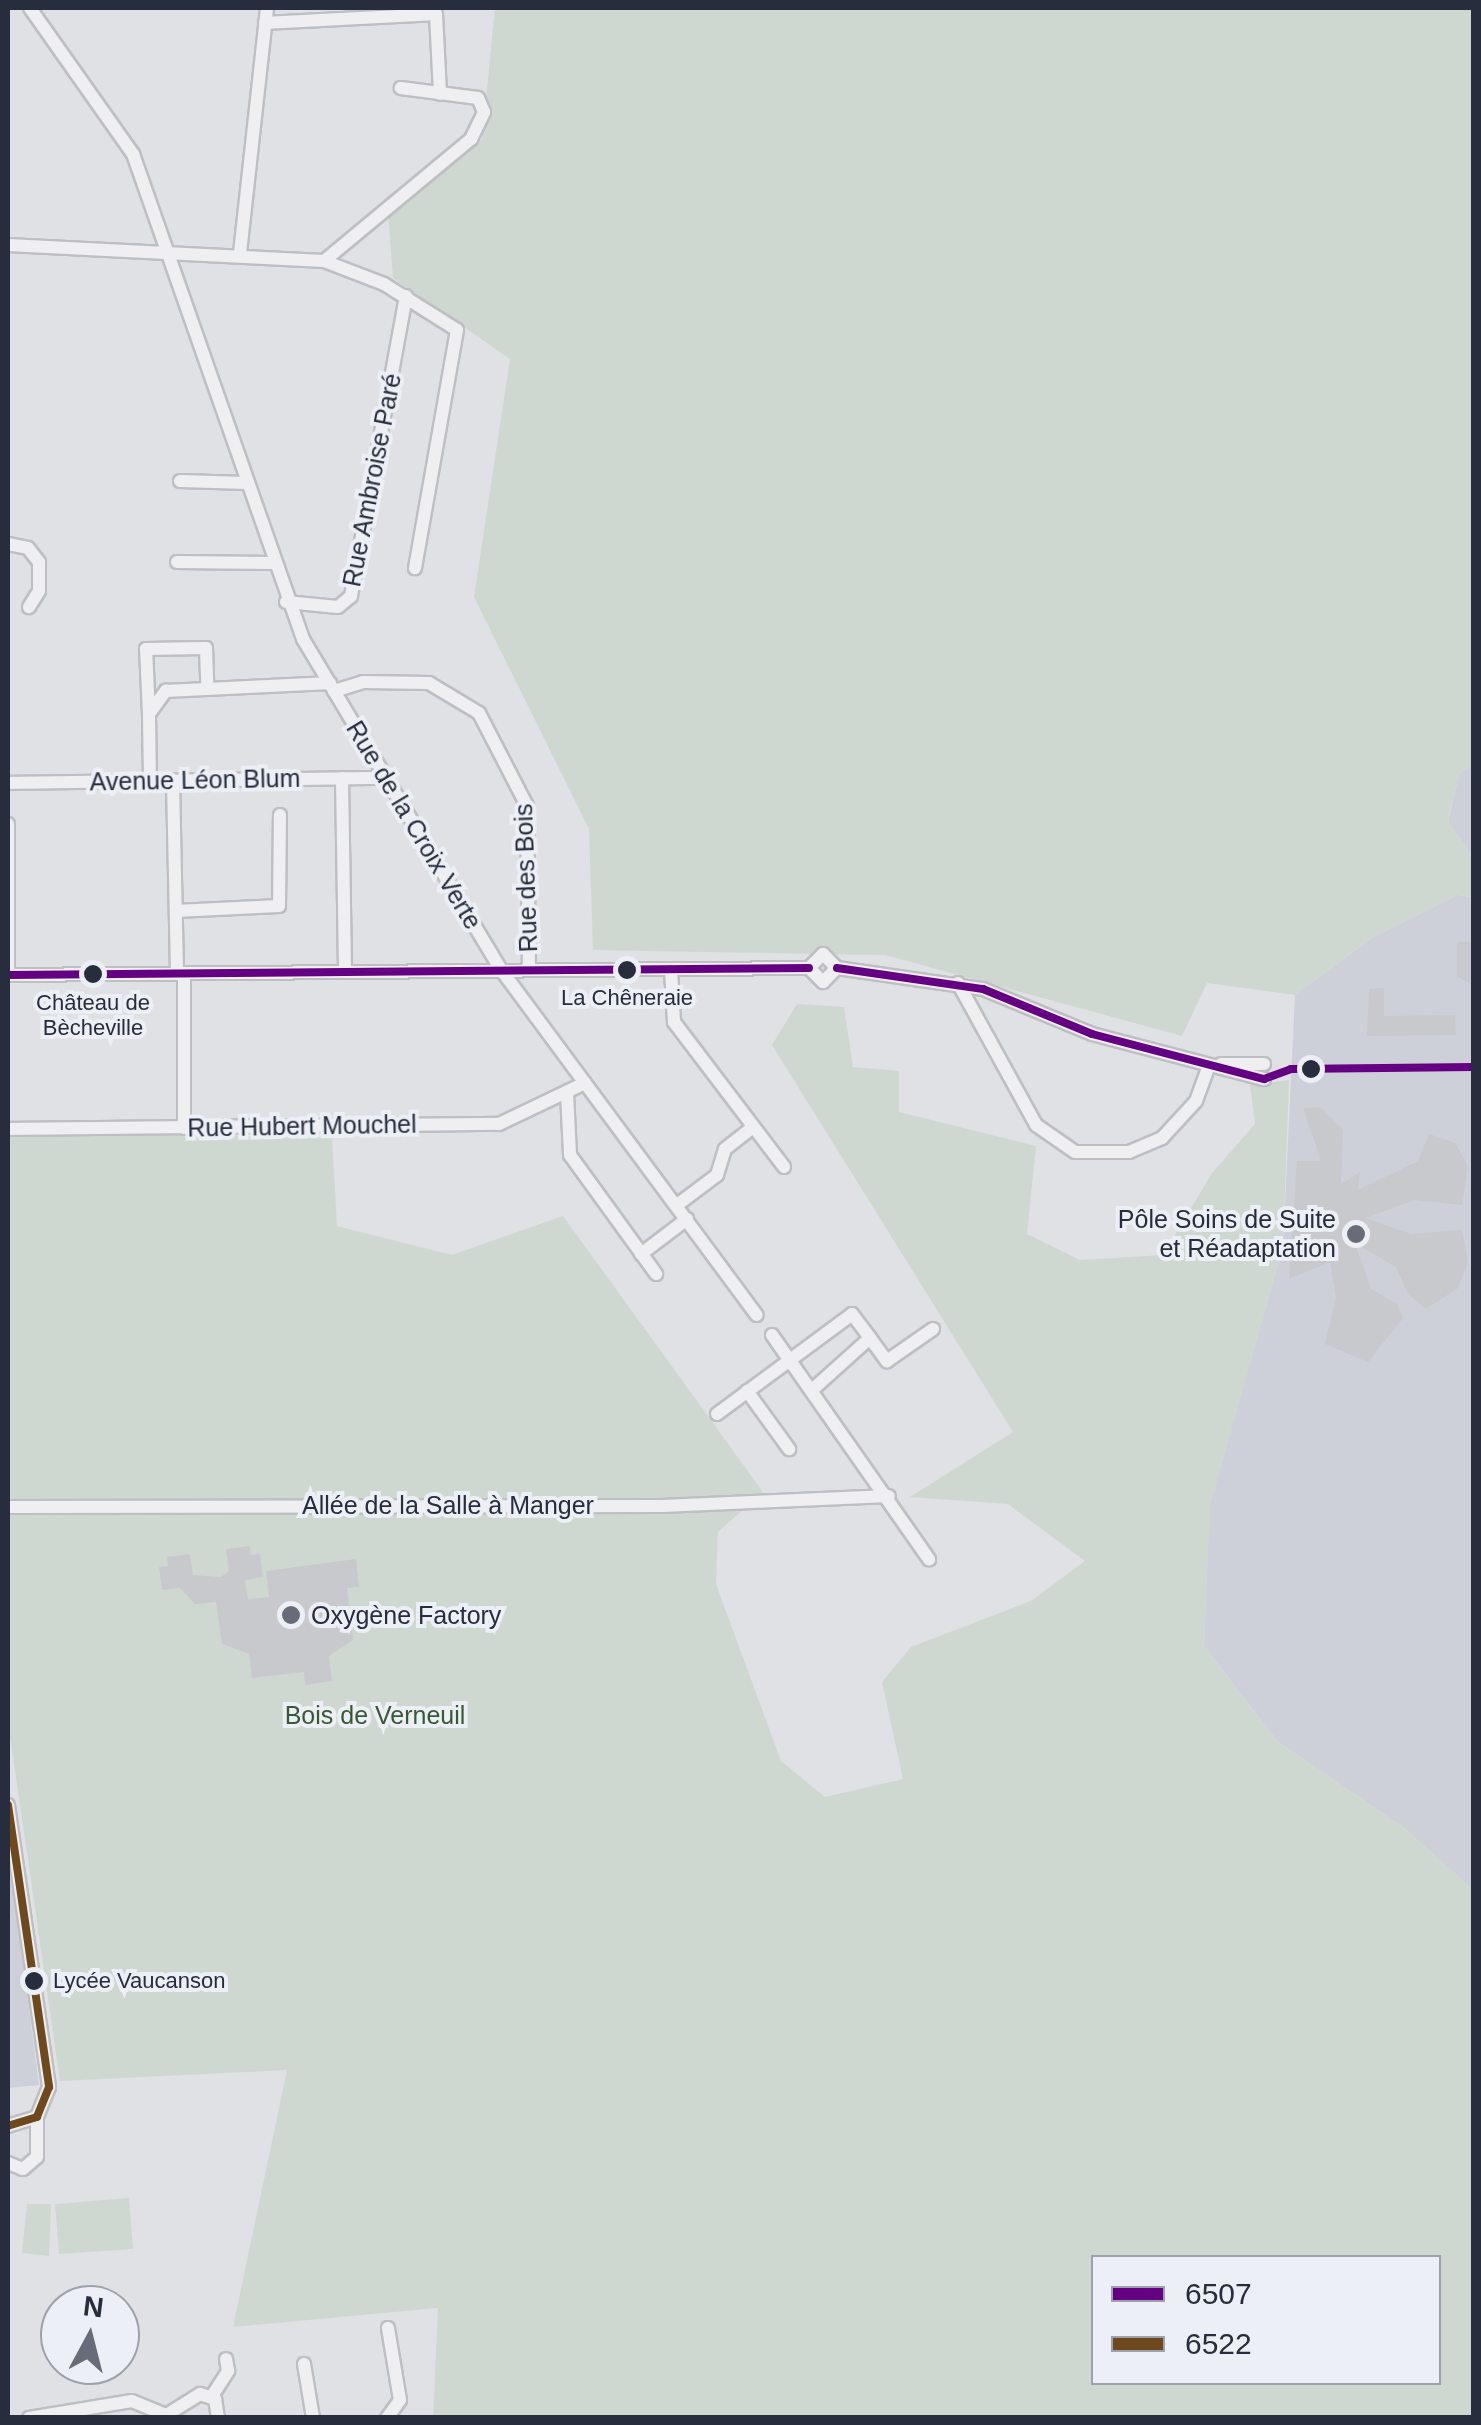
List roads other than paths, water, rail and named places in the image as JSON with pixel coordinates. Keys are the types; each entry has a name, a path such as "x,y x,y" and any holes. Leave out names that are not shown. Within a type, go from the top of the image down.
{"street":[{"name":"Rue de la Croix Verte","path":"30,8 133,154 170,248 286,602 332,687 502,971 757,1315"},
{"path":"240,253 267,8"},
{"path":"265,23 436,14 440,94"},
{"path":"324,260 470,139 484,112 478,98 401,88"},
{"path":"8,245 170,248 324,260 406,296 457,330 415,568"},
{"name":"Rue Ambroise Paré","path":"286,602 338,607 352,596 406,296"},
{"path":"180,482 247,483"},
{"path":"8,544 28,548 38,562 39,590 29,608"},
{"path":"177,562 273,563"},
{"path":"150,781 146,649 206,648 207,684"},
{"name":"Rue des Bois","path":"149,714 166,692 207,684 332,687 363,682 428,682 479,714 527,806 529,970"},
{"path":"342,778 345,972"},
{"name":"Avenue Léon Blum","path":"8,783 384,778"},
{"path":"173,780 184,1128"},
{"path":"176,910 279,906 280,814"},
{"path":"8,824 8,975 809,968 823,982 837,968 958,984 1092,1034 1209,1065 1264,1072"},
{"path":"671,970 674,1022 784,1166"},
{"path":"958,984 1036,1125 1075,1152 1130,1152 1162,1138 1196,1101 1209,1065"},
{"name":"Rue Hubert Mouchel","path":"8,1129 499,1124 586,1082"},
{"path":"567,1093 570,1155 656,1274"},
{"path":"677,1205 717,1175 725,1149 752,1128"},
{"path":"642,1254 687,1218"},
{"path":"716,1414 852,1314 888,1361 933,1329"},
{"path":"772,1335 930,1559"},
{"path":"812,1390 870,1338"},
{"path":"746,1391 789,1449"},
{"name":"Allée de la Salle à Manger","path":"8,1507 662,1506 889,1496"},
{"path":"8,1805 48,2087 37,2117 37,2157 23,2169 8,2163"},
{"path":"8,2127 37,2117"},
{"path":"387,2418 400,2400 388,2328"},
{"path":"218,2418 212,2396 228,2371 226,2358"},
{"path":"304,2364 313,2418"},
{"path":"29,2418 132,2401 171,2416 190,2397 212,2396"}],"place":[{"name":"La Chêneraie","path":"627,970"},
{"name":"Château de Bècheville","path":"93,974"},
{"name":"Pôle Soins de Suite et Réadaptation","path":"1356,1234"},
{"name":"Oxygène Factory","path":"291,1615"},
{"name":"Lycée Vaucanson","path":"34,1981"}],"park label":[{"name":"Bois de Verneuil","path":"375,1715"}]}
